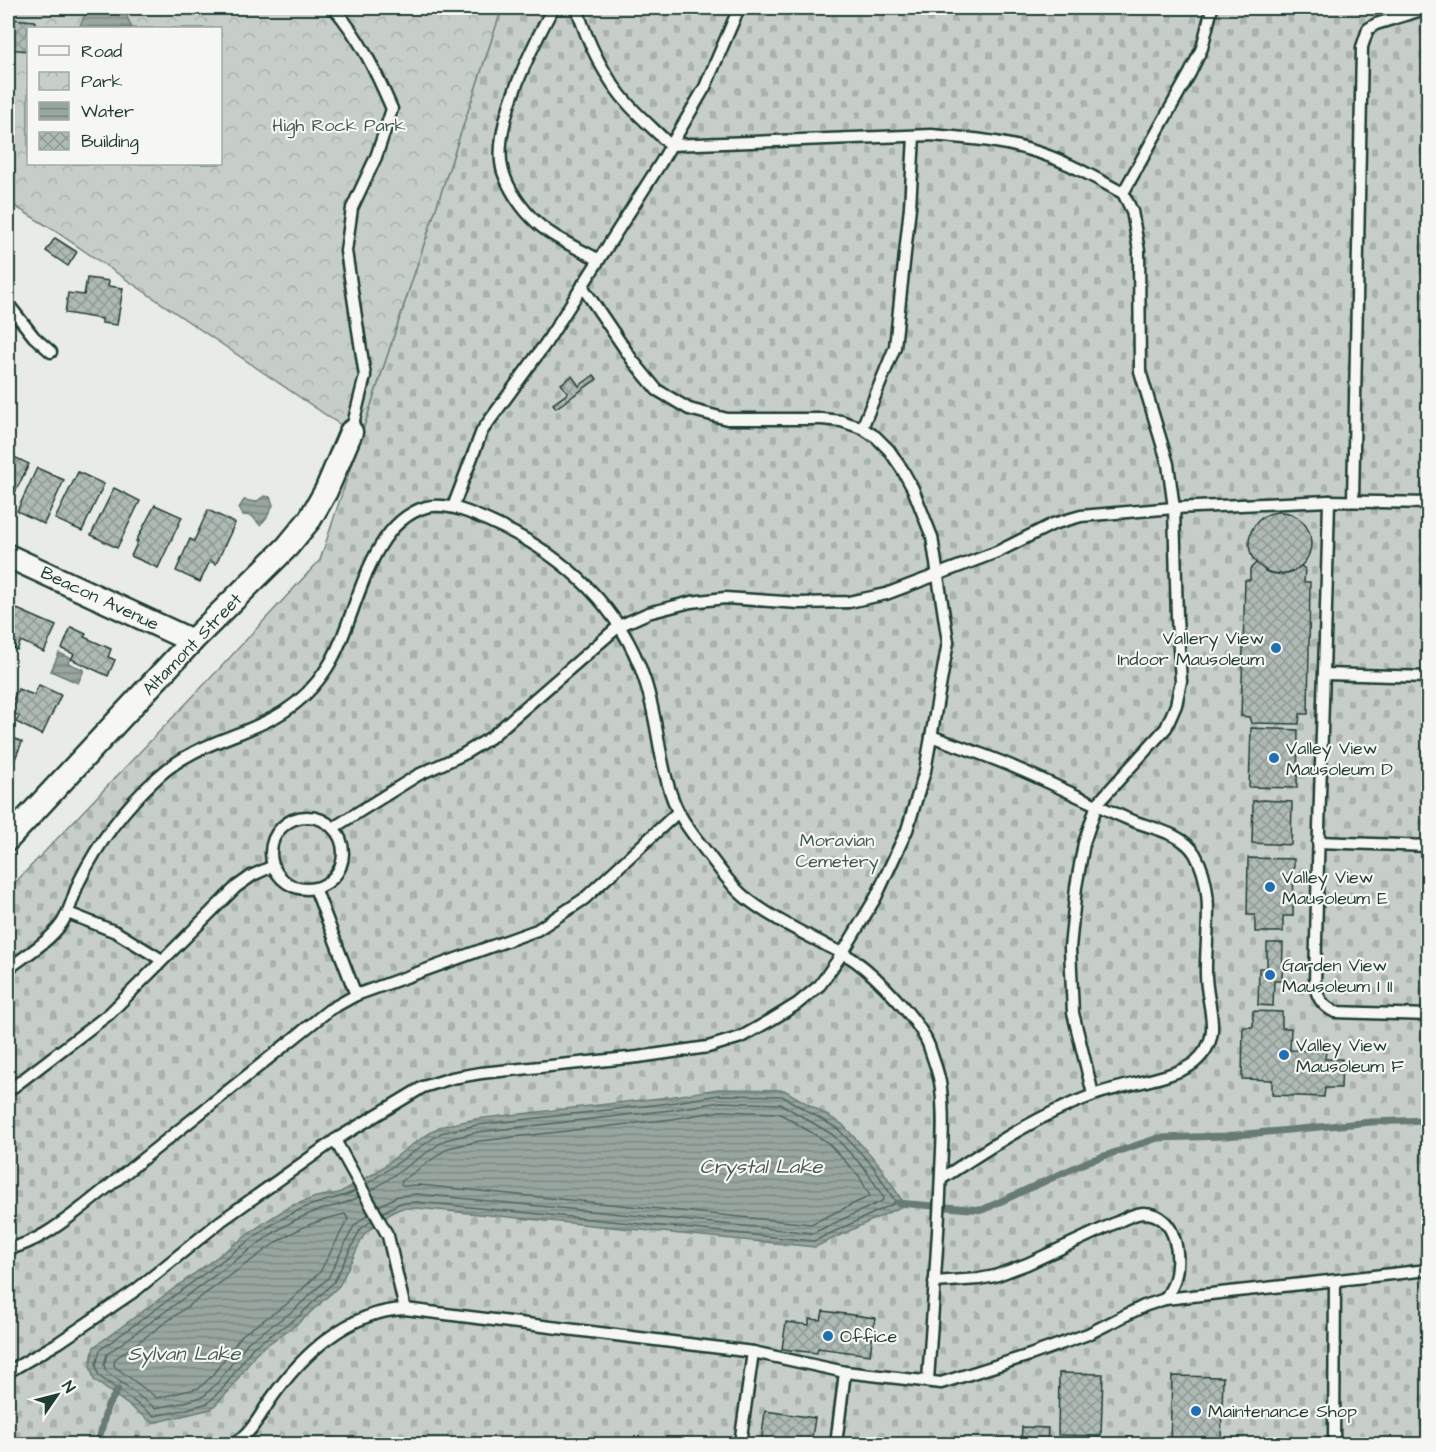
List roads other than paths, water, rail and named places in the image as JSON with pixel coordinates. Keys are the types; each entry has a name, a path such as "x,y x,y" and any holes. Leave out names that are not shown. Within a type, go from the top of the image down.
{"street":[{"name":"Altamont Street","path":"9,836 192,641 287,547 310,519 326,491 351,432"},
{"name":"Beacon Avenue","path":"8,556 192,641"}],"lane":[{"path":"334,8 356,34 392,109 376,157 352,208 346,251 365,376 351,432"},
{"path":"553,8 529,52 509,107 502,144 503,170 513,195 536,222 598,260"},
{"path":"577,8 583,28 603,69 629,105 670,146 914,136 976,139 1029,150 1073,166 1123,193 1132,212 1139,251 1140,371 1168,465 1174,508 1181,681 1176,705 1166,728 1097,804 1084,843 1076,887 1070,948 1073,1013 1093,1095"},
{"path":"453,507 482,432 546,343 670,146 705,87 739,8"},
{"path":"1123,193 1190,73 1202,48 1212,8"},
{"path":"1353,501 1362,47 1368,29 1376,24 1428,8"},
{"path":"862,428 895,347 910,207 914,136"},
{"path":"8,1372 57,1343 136,1290 221,1221 335,1140 423,1087 452,1078 481,1073 638,1057 708,1047 741,1037 797,1004 820,985 842,954 876,897 907,830 925,771 948,642 932,537 913,489 889,450 876,437 862,428 832,420 727,419 689,409 657,390 633,361 584,289 583,284"},
{"path":"8,303 34,337 51,351"},
{"path":"1329,501 1315,987 1319,1000 1335,1012 1428,1015"},
{"path":"333,828 418,775 462,755 490,738 619,626 648,613 691,602 725,598 799,603 849,602 886,594 997,552 1053,524 1081,516 1174,508 1329,501 1428,503"},
{"path":"8,969 60,926 101,839 137,797 162,773 183,758 226,738 248,732 279,716 310,692 342,642 370,563 384,538 402,520 428,507 453,507 496,525 533,543 581,579 602,601 619,626 645,680 665,778 678,812 715,863 744,896 784,922 854,960 899,1001 927,1040 941,1085 939,1227 928,1381"},
{"path":"1325,674 1428,677"},
{"path":"931,736 1016,768 1127,819 1180,839 1194,852 1207,890 1206,974 1214,1024 1204,1053 1192,1065 1173,1073 1093,1095 1050,1112 940,1179"},
{"path":"8,1249 25,1245 44,1236 328,1010 356,995 537,930 584,898 678,812"},
{"path":"311,817 323,820 333,828 339,837 343,858 333,878 315,888 304,889 295,887 278,875 273,866 272,842 287,822 311,817"},
{"path":"1318,842 1428,846"},
{"path":"8,1091 109,1014 236,887 253,875 273,866"},
{"path":"315,888 356,995"},
{"path":"68,913 116,932 162,960"},
{"path":"335,1140 388,1236 405,1309"},
{"path":"934,1282 995,1276 1027,1264 1126,1218 1143,1213 1155,1215 1167,1224 1176,1240 1177,1258 1174,1282 1165,1299"},
{"path":"240,1443 277,1390 310,1353 332,1335 358,1320 391,1310 405,1309 753,1352 844,1372 941,1383 1088,1334 1144,1306 1165,1299 1428,1270"},
{"path":"1334,1444 1335,1281"},
{"path":"740,1444 753,1352"},
{"path":"836,1444 844,1372"}],"water":[{"path":"88,8 123,8 132,27 79,27"},
{"path":"264,496 270,497 273,505 260,525 252,516 243,515 239,508 244,500 256,502"},
{"path":"59,653 70,658 68,663 84,670 78,683 51,671"},
{"name":"Crystal Lake","path":"718,1089 784,1090 842,1124 877,1162 905,1205 815,1247 402,1208 365,1233 339,1286 301,1321 257,1352 229,1391 211,1409 153,1423 94,1380 90,1366 94,1347 265,1222 289,1207 316,1197 339,1193 375,1173 439,1127 476,1119 669,1097"}],"waterway":[{"path":"898,1203 982,1210 1089,1161 1158,1138 1226,1136 1371,1122 1428,1120"},
{"path":"98,1444 107,1407 118,1390"}],"place":[{"name":"Vallery View Indoor Mausoleum","path":"1276,648"},
{"name":"Valley View Mausoleum D","path":"1274,758"},
{"name":"Valley View Mausoleum E","path":"1270,887"},
{"name":"Garden View Mausoleum I II","path":"1270,975"},
{"name":"Valley View Mausoleum F","path":"1284,1055"},
{"name":"Office","path":"828,1336"},
{"name":"Maintenance Shop","path":"1196,1411"}],"park label":[{"name":"High Rock Park","path":"339,125"},
{"name":"Moravian Cemetery","path":"837,850"}],"water label":[{"name":"Sylvan Lake","path":"184,1353"}]}
